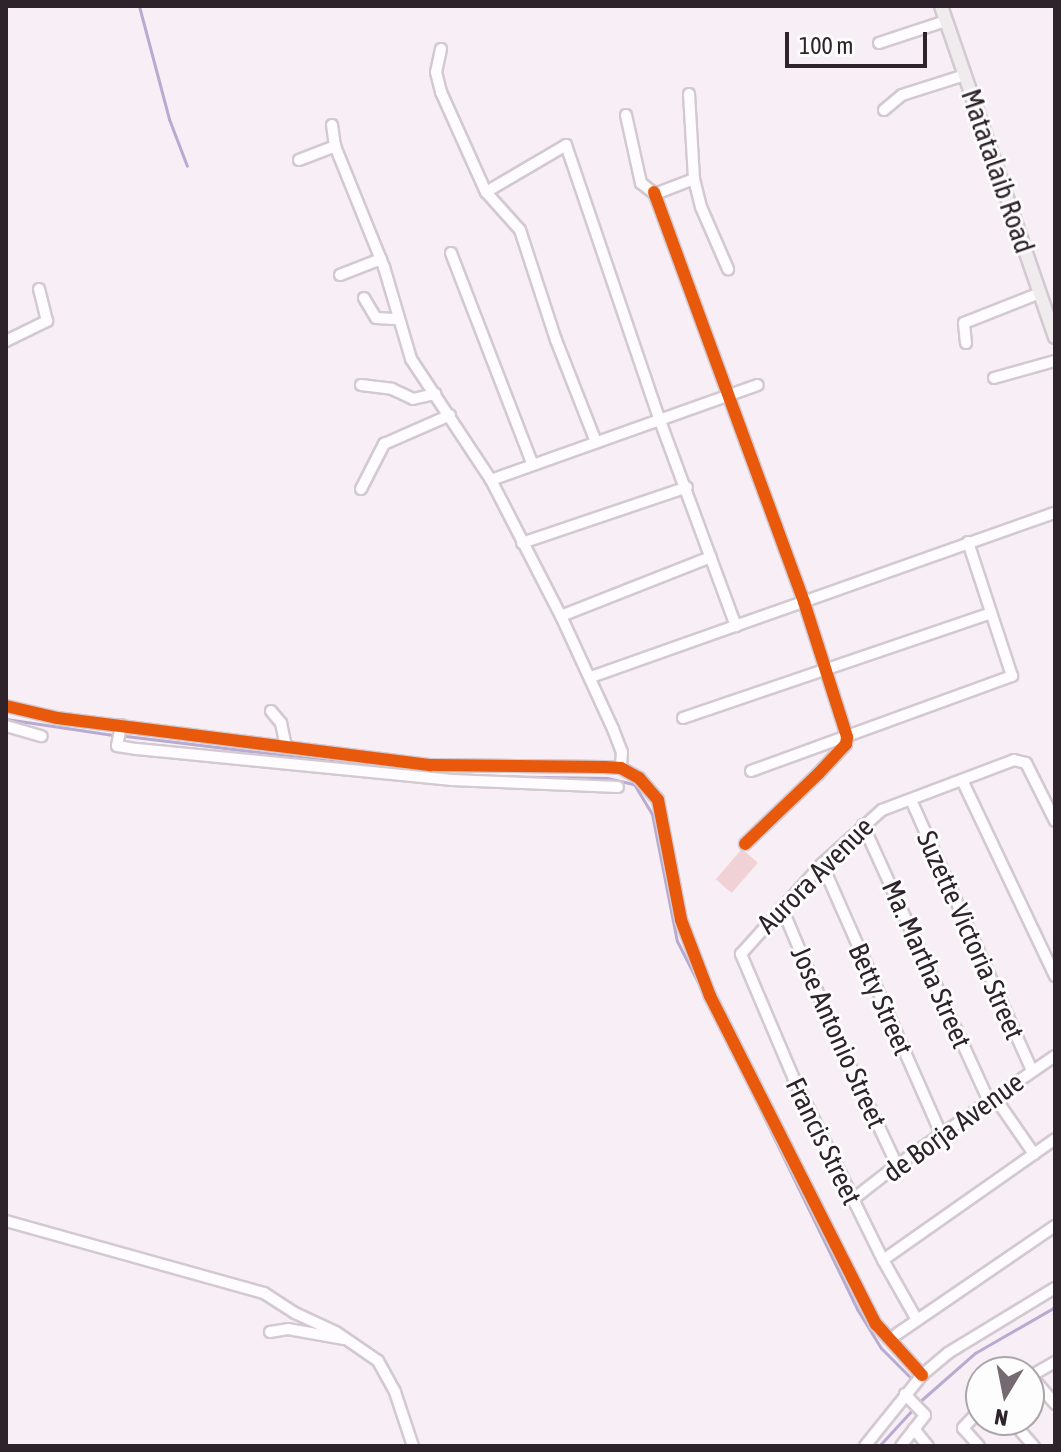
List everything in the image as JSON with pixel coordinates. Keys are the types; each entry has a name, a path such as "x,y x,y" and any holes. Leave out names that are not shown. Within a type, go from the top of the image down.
{"main road":[{"name":"Matatalaib Road","path":"941,6 1055,337"}],"street":[{"path":"879,43 946,21"},
{"path":"441,49 436,72 441,92 486,192 520,230 556,340 596,442"},
{"path":"884,110 902,95 965,75"},
{"path":"689,94 694,179 701,207 728,269"},
{"path":"626,115 641,183 655,193 804,602 847,737 846,744 818,774 745,844"},
{"path":"332,125 335,146 381,259 411,359 491,480 561,616 591,677 622,752 621,768"},
{"path":"486,192 566,145 659,418 736,626"},
{"path":"299,160 335,146"},
{"path":"655,193 694,179"},
{"path":"451,253 533,465"},
{"path":"340,275 381,259"},
{"path":"6,341 47,321 39,289"},
{"path":"966,343 964,323 1040,293"},
{"path":"364,298 376,318 398,319"},
{"path":"994,378 1055,361"},
{"path":"361,385 392,389 413,399 435,394"},
{"path":"491,480 758,385"},
{"path":"361,489 384,444 450,415"},
{"path":"522,543 687,487"},
{"path":"591,677 1055,513"},
{"path":"751,771 1010,678 1013,674 968,542"},
{"path":"561,616 711,557"},
{"path":"683,718 991,613"},
{"path":"6,706 35,714 431,765 621,768 639,778 658,800 681,920 723,1023 876,1324 922,1375"},
{"path":"271,711 281,723 286,747"},
{"path":"121,725 117,746 137,749 443,780 618,787"},
{"path":"6,726 42,736"},
{"name":"Aurora Avenue","path":"741,958 743,949 822,864 877,812 1014,760 1026,763 1055,821"},
{"path":"962,780 1055,976"},
{"name":"Suzette Victoria Street","path":"911,800 1032,1070"},
{"name":"Ma. Martha Street","path":"863,825 993,1101 1034,1154"},
{"name":"Betty Street","path":"822,864 941,1134"},
{"name":"Jose Antonio Street","path":"782,908 836,1036 897,1165"},
{"name":"Francis Street","path":"741,958 852,1200 917,1320"},
{"name":"de Borja Avenue","path":"852,1200 897,1165 1055,1056"},
{"path":"883,1260 1055,1139"},
{"path":"6,1221 264,1293 350,1340 378,1361 395,1392 413,1446"},
{"path":"897,1334 1055,1226"},
{"path":"865,1446 908,1397 922,1375 974,1336 1055,1288"},
{"path":"270,1332 288,1329 350,1340"},
{"path":"901,1446 923,1413 908,1397"},
{"path":"914,1429 928,1446"}],"shaded area":[{"path":"742,849 758,863 732,893 716,879"}],"waterway":[{"path":"139,6 169,119 187,166"},
{"path":"6,719 113,735"},
{"path":"126,736 424,772"},
{"path":"479,776 607,778 634,784 652,814 677,941 706,998"},
{"path":"727,1041 857,1309 881,1348 911,1378"},
{"path":"918,1403 975,1353 1055,1307"},
{"path":"879,1446 913,1409"}],"cycle path":[{"path":"654,192 804,602 847,737 846,744 818,774 745,844"},
{"path":"6,706 57,718 431,765 621,768 639,778 658,800 681,920 710,996 876,1324 922,1375"}]}
